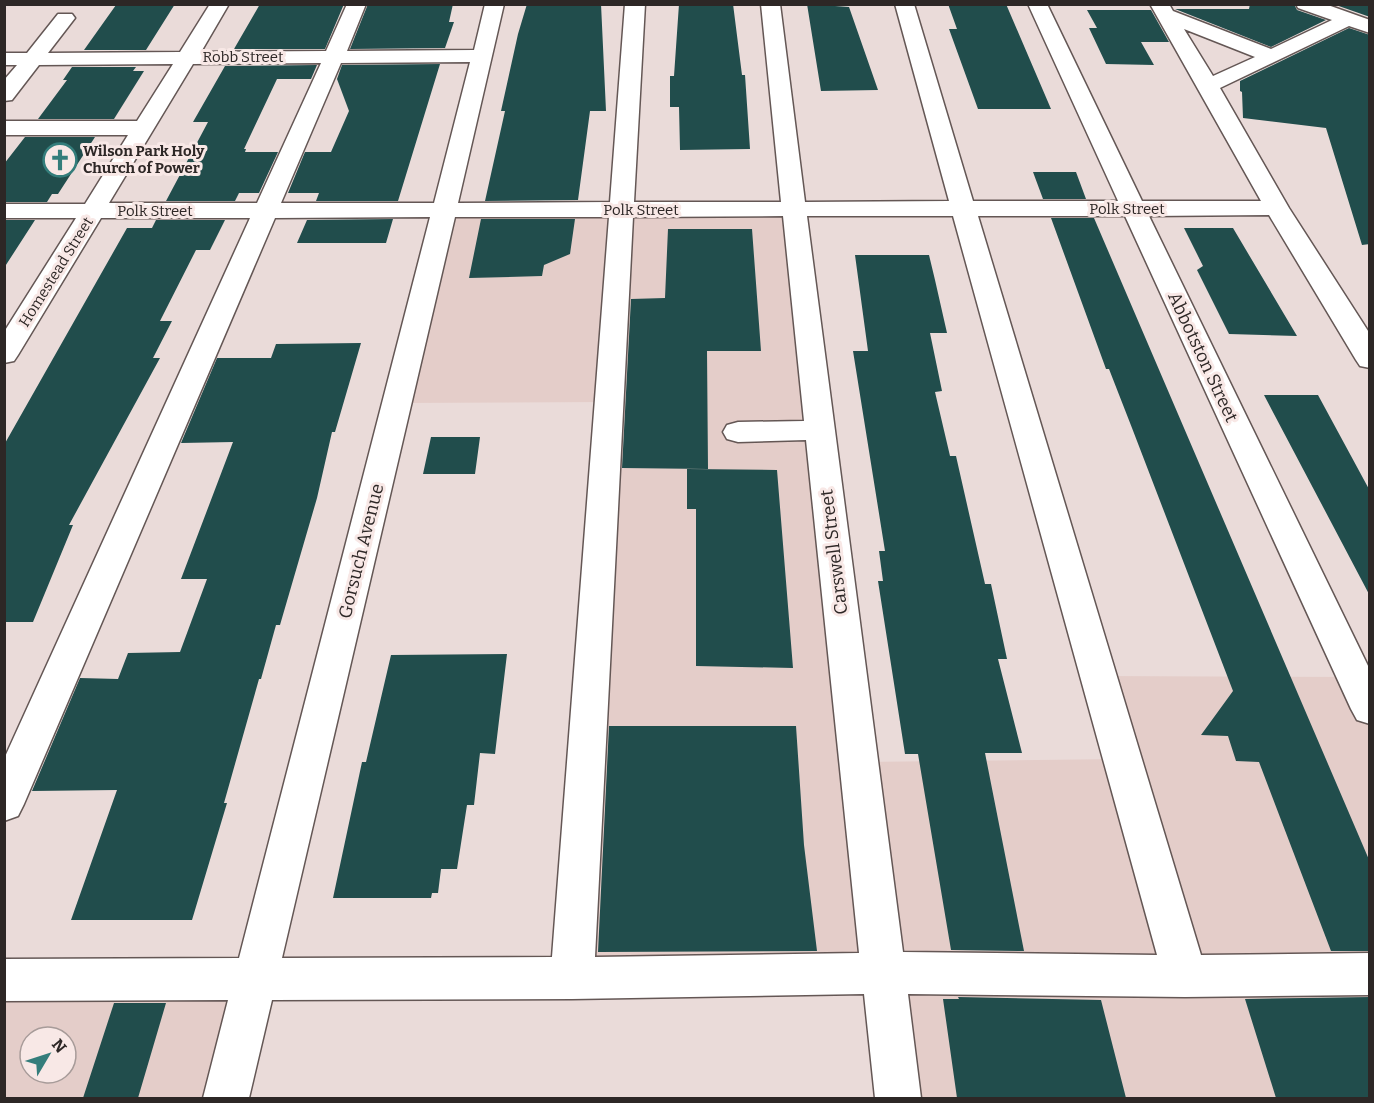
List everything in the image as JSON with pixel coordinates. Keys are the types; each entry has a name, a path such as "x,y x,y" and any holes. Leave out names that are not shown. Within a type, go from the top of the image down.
{"street":[{"name":"Homestead Street","path":"4,355 220,4"},
{"path":"4,804 357,4"},
{"name":"Gorsuch Avenue","path":"226,1098 495,4"},
{"path":"572,978 635,4"},
{"name":"Carswell Street","path":"770,4 898,1098"},
{"path":"904,4 1185,976"},
{"name":"Abbotston Street","path":"1037,4 1370,709"},
{"path":"1305,4 1370,27"},
{"path":"1162,10 1273,57"},
{"path":"1162,10 1277,208 1368,355"},
{"path":"4,95 65,18"},
{"path":"1207,86 1233,76 1347,20"},
{"name":"Robb Street","path":"4,58 482,56"},
{"path":"4,128 144,128"},
{"name":"Polk Street","path":"4,211 1277,208"},
{"path":"738,432 820,430"},
{"path":"4,980 572,978 884,973 1185,976 1370,974"}],"shaded area":[{"path":"445,212 794,212 860,762 1121,759 1099,676 1362,677 1370,692 1369,1098 899,1098 889,976 565,976 606,402 399,403"},
{"path":"5,973 243,975 216,1098 5,1098"}],"building":[{"path":"175,4 146,50 84,50 116,5"},
{"path":"260,4 344,4 325,49 234,49"},
{"path":"368,4 453,4 449,22 454,22 445,48 350,49"},
{"path":"527,4 601,4 606,111 590,111 578,200 485,201 505,111 501,111"},
{"path":"679,4 733,4 742,75 745,75 750,149 680,150 679,107 670,107 670,76 674,76"},
{"path":"807,4 849,7 878,90 821,91"},
{"path":"948,4 1006,4 1051,109 978,109 949,29 957,29"},
{"path":"1250,4 1294,4 1297,10 1326,20 1271,47 1175,9 1249,9"},
{"path":"1333,4 1370,4 1370,17"},
{"path":"1087,10 1151,10 1169,42 1141,42 1154,65 1106,64 1089,28 1097,28"},
{"path":"1349,28 1370,35 1370,244 1362,245 1326,128 1243,118 1242,92 1240,91 1240,81"},
{"path":"440,64 398,201 316,201 319,193 288,193 305,152 331,152 349,111 337,79 342,65"},
{"path":"317,65 311,79 277,79 244,149 246,149 245,152 278,152 259,193 239,193 235,201 166,201 208,122 193,122 225,66"},
{"path":"72,67 136,67 133,71 144,71 114,119 38,119 67,80 63,80"},
{"path":"25,137 95,137 58,194 52,194 47,202 4,202 4,164"},
{"path":"1033,172 1076,172 1086,199 1043,199"},
{"path":"1051,218 1094,218 1370,862 1370,951 1331,951 1259,762 1236,761 1228,736 1201,735 1233,691 1109,369 1106,369"},
{"path":"393,219 386,243 297,243 307,220"},
{"path":"481,219 575,219 570,254 544,265 542,276 469,278"},
{"path":"4,220 35,220 4,268"},
{"path":"156,220 225,220 210,250 196,250 160,321 172,321 153,358 160,358 69,525 73,525 33,622 4,622 4,445 127,228 152,228"},
{"path":"1184,228 1233,228 1297,336 1229,334 1197,270 1203,266"},
{"path":"668,229 752,229 761,351 707,351 708,469 622,468 631,299 665,298"},
{"path":"855,255 929,255 947,333 930,333 942,391 935,392 950,456 956,456 985,584 991,584 1007,659 998,659 1022,753 985,753 1024,951 951,950 918,754 905,754 878,581 883,581 879,551 885,551 853,351 868,351"},
{"path":"361,343 335,432 332,432 317,498 280,625 276,625 261,679 259,679 224,803 227,803 192,920 71,920 117,790 32,791 80,678 118,679 128,653 180,652 207,579 181,579 233,442 181,443 217,358 271,358 276,344"},
{"path":"1264,395 1318,395 1370,491 1370,596"},
{"path":"431,437 480,437 475,474 423,474"},
{"path":"687,469 777,470 793,668 696,666 696,509 687,509"},
{"path":"507,654 495,754 480,753 474,805 467,805 457,869 441,869 438,893 432,893 431,898 333,898 362,762 366,762 391,655"},
{"path":"609,726 796,726 804,845 817,951 598,952"},
{"path":"958,997 1101,1000 1126,1098 957,1098 943,999 959,999"},
{"path":"1370,997 1370,1098 1276,1098 1245,999"},
{"path":"114,1003 166,1003 138,1098 83,1098"}],"place":[{"name":"Wilson Park Holy Church of Power","path":"60,160"}]}
